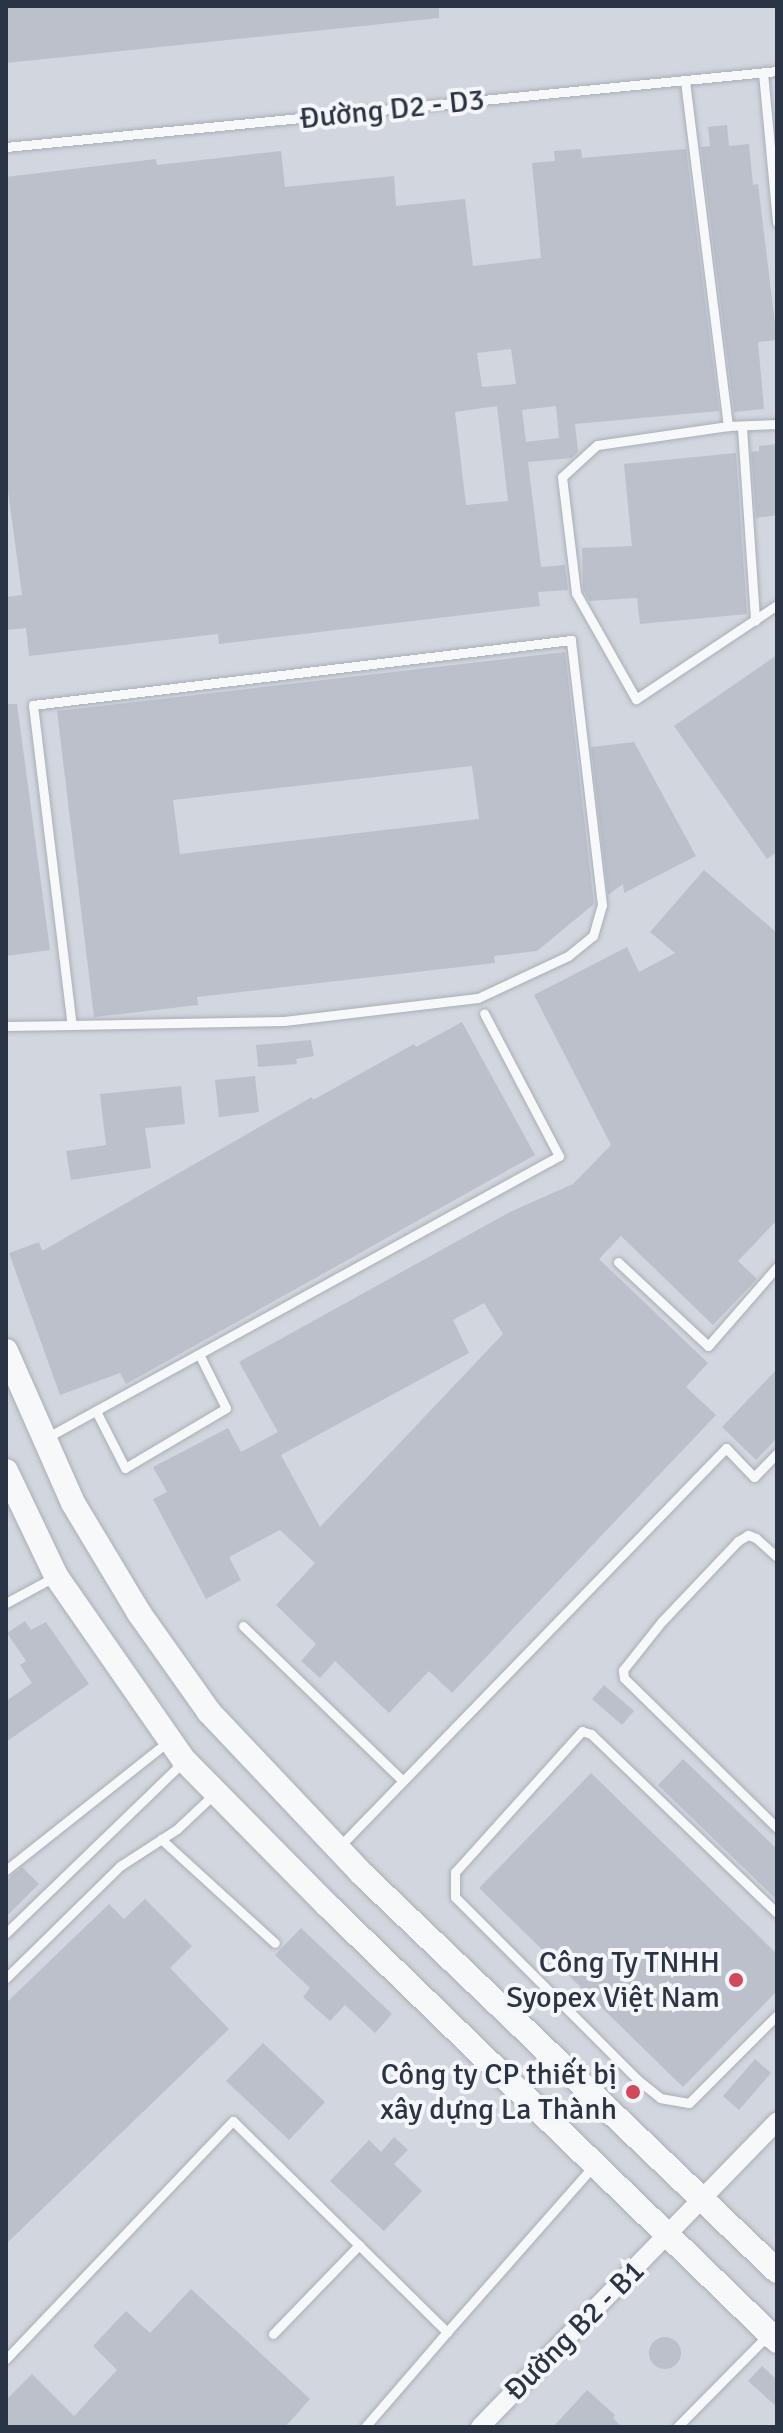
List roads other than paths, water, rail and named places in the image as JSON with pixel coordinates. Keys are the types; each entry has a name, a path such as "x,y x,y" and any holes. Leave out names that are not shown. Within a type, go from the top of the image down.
{"street":[{"path":"6,1351 73,1503 139,1613 209,1712 339,1847 777,2271"},
{"path":"6,1471 56,1576 177,1751 328,1906 773,2337"},
{"name":"Đường B2 - B1","path":"480,2427 777,2122"}],"lane":[{"name":"Đường D2 - D3","path":"6,147 777,71"},
{"path":"763,73 774,154 777,222"},
{"path":"685,81 728,426"},
{"path":"777,424 742,428 728,426 597,445 562,477 576,593 636,699 777,605"},
{"path":"742,428 755,621"},
{"path":"6,1026 72,1025 284,1021 478,998 568,956 593,936 602,905 571,640 33,705 72,1025"},
{"path":"46,1438 559,1156 484,1013"},
{"path":"618,1262 708,1346 777,1267"},
{"path":"96,1411 125,1468 226,1408 199,1354"},
{"path":"339,1847 401,1779 726,1448 754,1477 777,1453"},
{"path":"777,1557 756,1538 748,1535 738,1541 662,1621 623,1670 624,1678 777,1828"},
{"path":"6,1603 56,1576"},
{"path":"243,1626 401,1779"},
{"path":"777,1913 591,1734 582,1731 455,1872 455,1897 638,2080 660,2098 689,2103 777,2015"},
{"path":"6,1870 177,1751"},
{"path":"6,1933 177,1751"},
{"path":"6,1978 120,1866 161,1839 216,1792"},
{"path":"161,1839 275,1943"},
{"path":"6,2359 233,2121 447,2332"},
{"path":"365,2427 595,2164"},
{"path":"273,2334 359,2245"},
{"path":"677,2427 773,2337"}],"place":[{"name":"Công Ty TNHH Syopex Việt Nam","path":"736,1980"},
{"name":"Công ty CP thiết bị xây dựng La Thành","path":"633,2092"}]}
